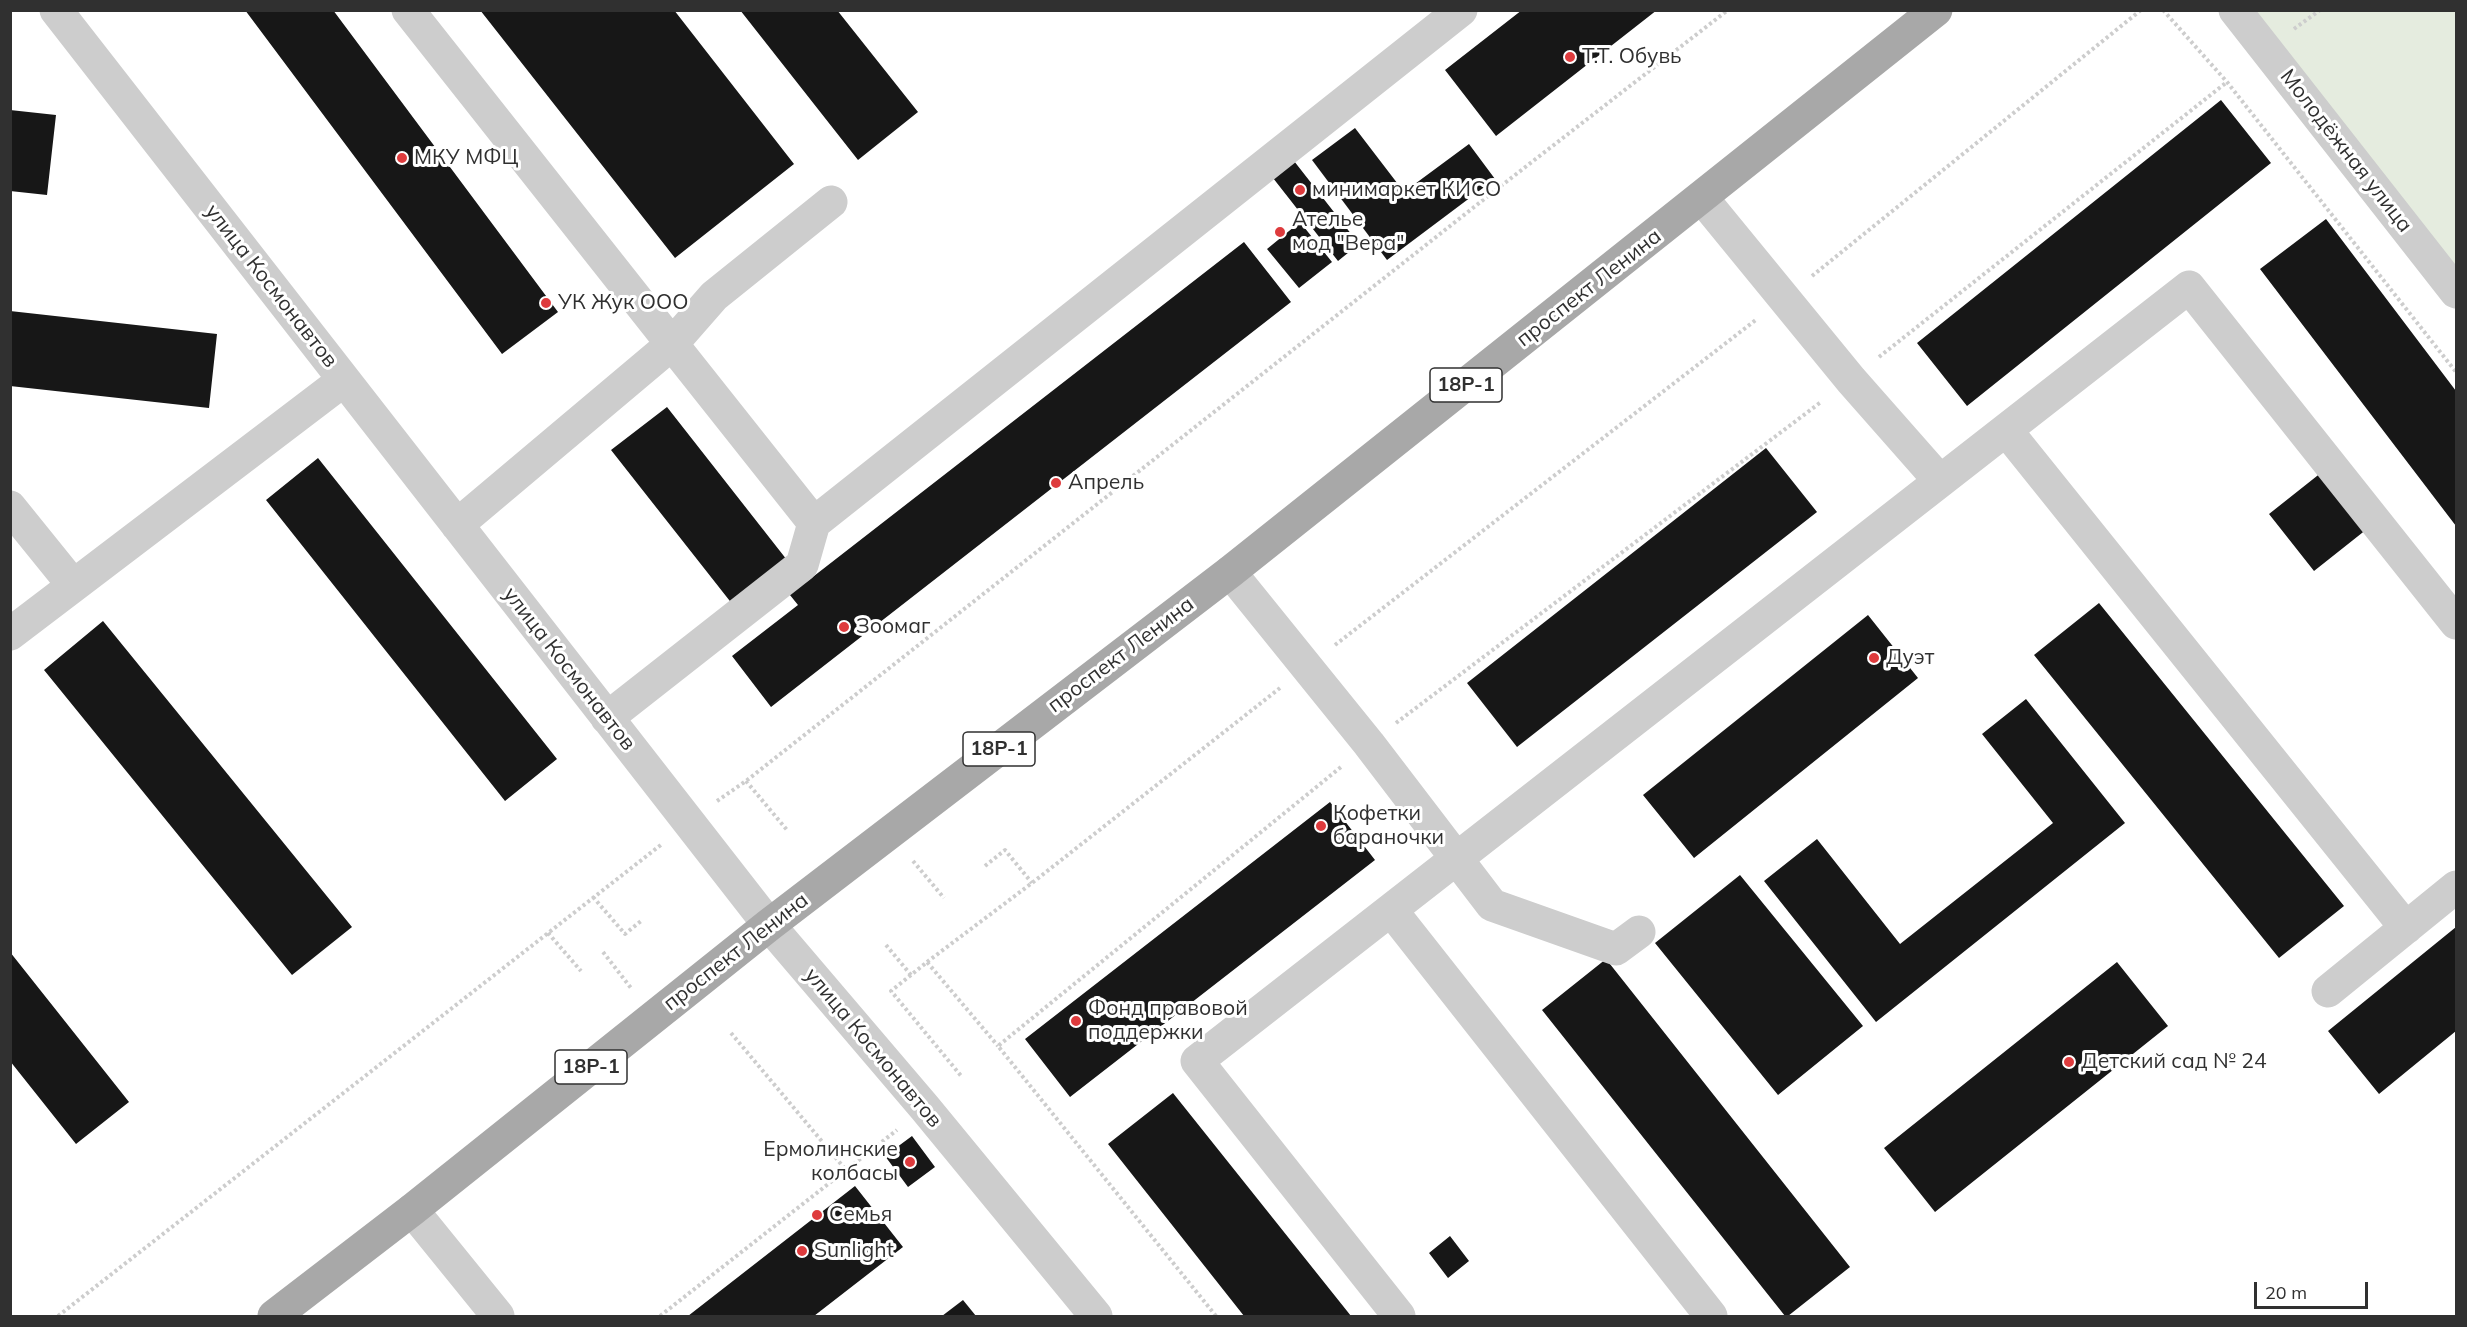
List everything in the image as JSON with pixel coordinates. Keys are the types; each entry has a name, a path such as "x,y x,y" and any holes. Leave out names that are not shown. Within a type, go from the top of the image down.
{"main road":[{"name":"проспект Ленина","path":"274,1317 769,925 1230,572 1936,10"}],"street":[{"name":"улица Космонавтов","path":"56,10 769,925 925,1108 1096,1317"},
{"path":"408,10 814,523"},
{"path":"607,718 802,565 814,523 1461,10"},
{"name":"Молодёжная улица","path":"2235,10 2457,292"},
{"path":"1702,198 1851,380 1940,481"},
{"path":"457,525 672,344 714,296 831,202"},
{"path":"1399,1317 1197,1061 2189,287 2457,623"},
{"path":"10,634 344,380"},
{"path":"2006,430 2406,928"},
{"path":"10,507 73,585"},
{"path":"1230,572 1369,744 1492,905 1616,949 1639,932"},
{"path":"2328,992 2457,887"},
{"path":"1391,910 1711,1317"},
{"path":"412,1210 498,1317"}],"path":[{"path":"58,1317 688,821 746,781 1497,189 1728,10"},
{"path":"962,1077 891,991 1785,297 2141,10"},
{"path":"2163,10 2227,82 2457,372"},
{"path":"2285,36 2320,10"},
{"path":"998,1046 1369,744 1851,380 2227,82"},
{"path":"746,781 788,830"},
{"path":"890,832 944,898"},
{"path":"985,866 1005,850 1032,883"},
{"path":"593,897 625,934 641,921"},
{"path":"548,933 580,971"},
{"path":"886,945 911,975"},
{"path":"603,952 653,1018"},
{"path":"927,962 998,1046 1216,1317"},
{"path":"731,1033 846,1170"},
{"path":"660,1317 898,1129"}],"shaded area":[{"path":"2247,11 2456,11 2456,280"}],"building":[{"path":"245,10 333,10 558,312 502,354"},
{"path":"480,10 674,10 794,164 675,258"},
{"path":"740,10 837,10 918,112 858,160"},
{"path":"1522,10 1657,10 1496,136 1445,70"},
{"path":"2221,100 2271,163 1967,406 1917,343"},
{"path":"10,110 56,115 47,195 10,191"},
{"path":"1355,128 1404,192 1469,144 1495,179 1387,260 1312,160"},
{"path":"1294,161 1359,244 1338,261 1273,178"},
{"path":"2326,219 2456,391 2456,526 2260,269"},
{"path":"1300,222 1332,262 1299,288 1267,249"},
{"path":"1244,242 1291,302 771,707 732,656 798,605 773,574 733,605 611,450 667,407 805,583"},
{"path":"10,311 217,334 209,408 10,386"},
{"path":"1766,448 1817,512 1517,747 1467,683"},
{"path":"318,458 557,759 505,801 266,500"},
{"path":"2322,472 2367,529 2314,571 2269,514"},
{"path":"2099,603 2344,906 2279,958 2034,655"},
{"path":"1868,615 1918,678 1694,858 1643,795"},
{"path":"103,621 352,927 292,975 44,670"},
{"path":"2026,699 2125,823 1876,1022 1764,881 1817,839 1900,944 2053,823 1982,734"},
{"path":"1330,802 1375,860 1070,1097 1025,1039"},
{"path":"1740,875 1863,1026 1778,1095 1655,943"},
{"path":"2456,927 2456,1031 2379,1094 2328,1031"},
{"path":"10,952 129,1102 76,1144 10,1061"},
{"path":"1606,959 1850,1267 1788,1316 1785,1316 1542,1010"},
{"path":"2117,962 2168,1026 1935,1212 1884,1148"},
{"path":"1173,1093 1351,1316 1244,1316 1108,1144"},
{"name":"Ермолинские колбасы","path":"912,1136 935,1167 908,1187 885,1156"},
{"path":"855,1186 903,1247 814,1316 688,1316"},
{"path":"1450,1236 1469,1261 1448,1278 1429,1253"},
{"path":"963,1300 976,1316 942,1316"}],"place":[{"name":"Т.Т. Обувь","path":"1570,57"},
{"name":"МКУ МФЦ","path":"402,158"},
{"name":"минимаркет КИСО","path":"1300,190"},
{"name":"Ателье мод \"Вера\"","path":"1280,232"},
{"name":"УК Жук ООО","path":"546,303"},
{"name":"Апрель","path":"1056,483"},
{"name":"Зоомаг","path":"844,627"},
{"name":"Дуэт","path":"1874,658"},
{"name":"Кофетки бараночки","path":"1321,826"},
{"name":"Фонд правовой поддержки","path":"1076,1021"},
{"name":"Детский сад № 24","path":"2069,1062"},
{"name":"Ермолинские колбасы","path":"910,1162"},
{"name":"Семья","path":"817,1215"},
{"name":"Sunlight","path":"802,1251"}]}
